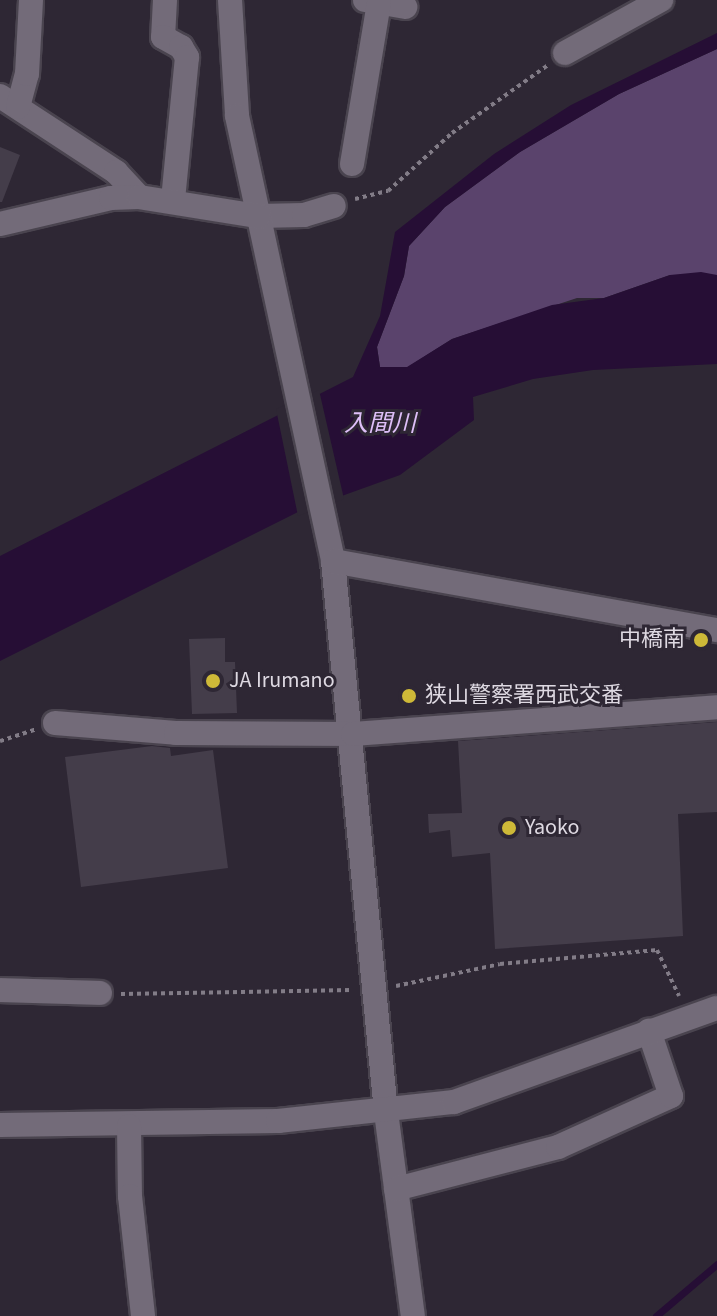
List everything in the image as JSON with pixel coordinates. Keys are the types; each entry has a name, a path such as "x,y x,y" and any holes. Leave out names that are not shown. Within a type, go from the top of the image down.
{"street":[{"path":"31,0 27,74 9,101 116,172 139,197"},
{"path":"165,0 163,37 181,47 187,57 173,201"},
{"path":"230,0 232,84 333,561 353,734 386,1112 413,1316"},
{"path":"565,53 661,0"},
{"path":"352,164 371,1 405,7"},
{"path":"0,224 91,201 139,197 173,201 259,221 304,215 334,206"},
{"path":"333,561 717,630"},
{"path":"55,723 176,733 353,734 717,707"},
{"path":"0,990 100,993"},
{"path":"0,1125 129,1126 386,1112 480,1096 717,1008"},
{"path":"396,1189 558,1147 671,1096 649,1031"},
{"path":"129,1126 130,1196 143,1316"}],"path":[{"path":"334,206 388,191 491,102 565,53"},
{"path":"0,741 55,723"},
{"path":"100,993 375,988 454,977 500,964 657,950 689,1016"}],"shaded area":[{"path":"717,49 717,275 670,275 604,298 577,298 452,339 408,367 380,367 377,347 404,276 409,246 445,207 520,152 619,94"}],"water":[{"name":"入間川","path":"717,33 717,49 619,94 520,152 445,207 409,246 404,276 377,347 380,367 407,367 452,339 552,305 604,298 670,275 701,272 717,275 717,364 593,370 533,379 473,397 474,420 400,475 300,511 0,661 0,556 353,377 380,316 395,232 494,154 571,105"}],"pier":[{"path":"319,390 344,499 298,516 276,409"}],"building":[{"path":"0,147 20,155 2,202 0,202"},
{"name":"JA Irumano","path":"225,638 225,662 235,662 237,713 192,714 189,639"},
{"path":"717,722 717,812 678,814 683,936 495,949 490,853 452,857 450,830 429,833 428,814 462,813 458,741"},
{"path":"152,746 170,748 171,756 213,750 228,868 81,887 65,757"}],"waterway":[{"path":"656,1316 717,1264"}],"place":[{"name":"中橋南","path":"701,640"},
{"name":"JA Irumano","path":"213,681"},
{"name":"狭山警察署西武交番","path":"409,696"},
{"name":"Yaoko","path":"509,828"}]}
